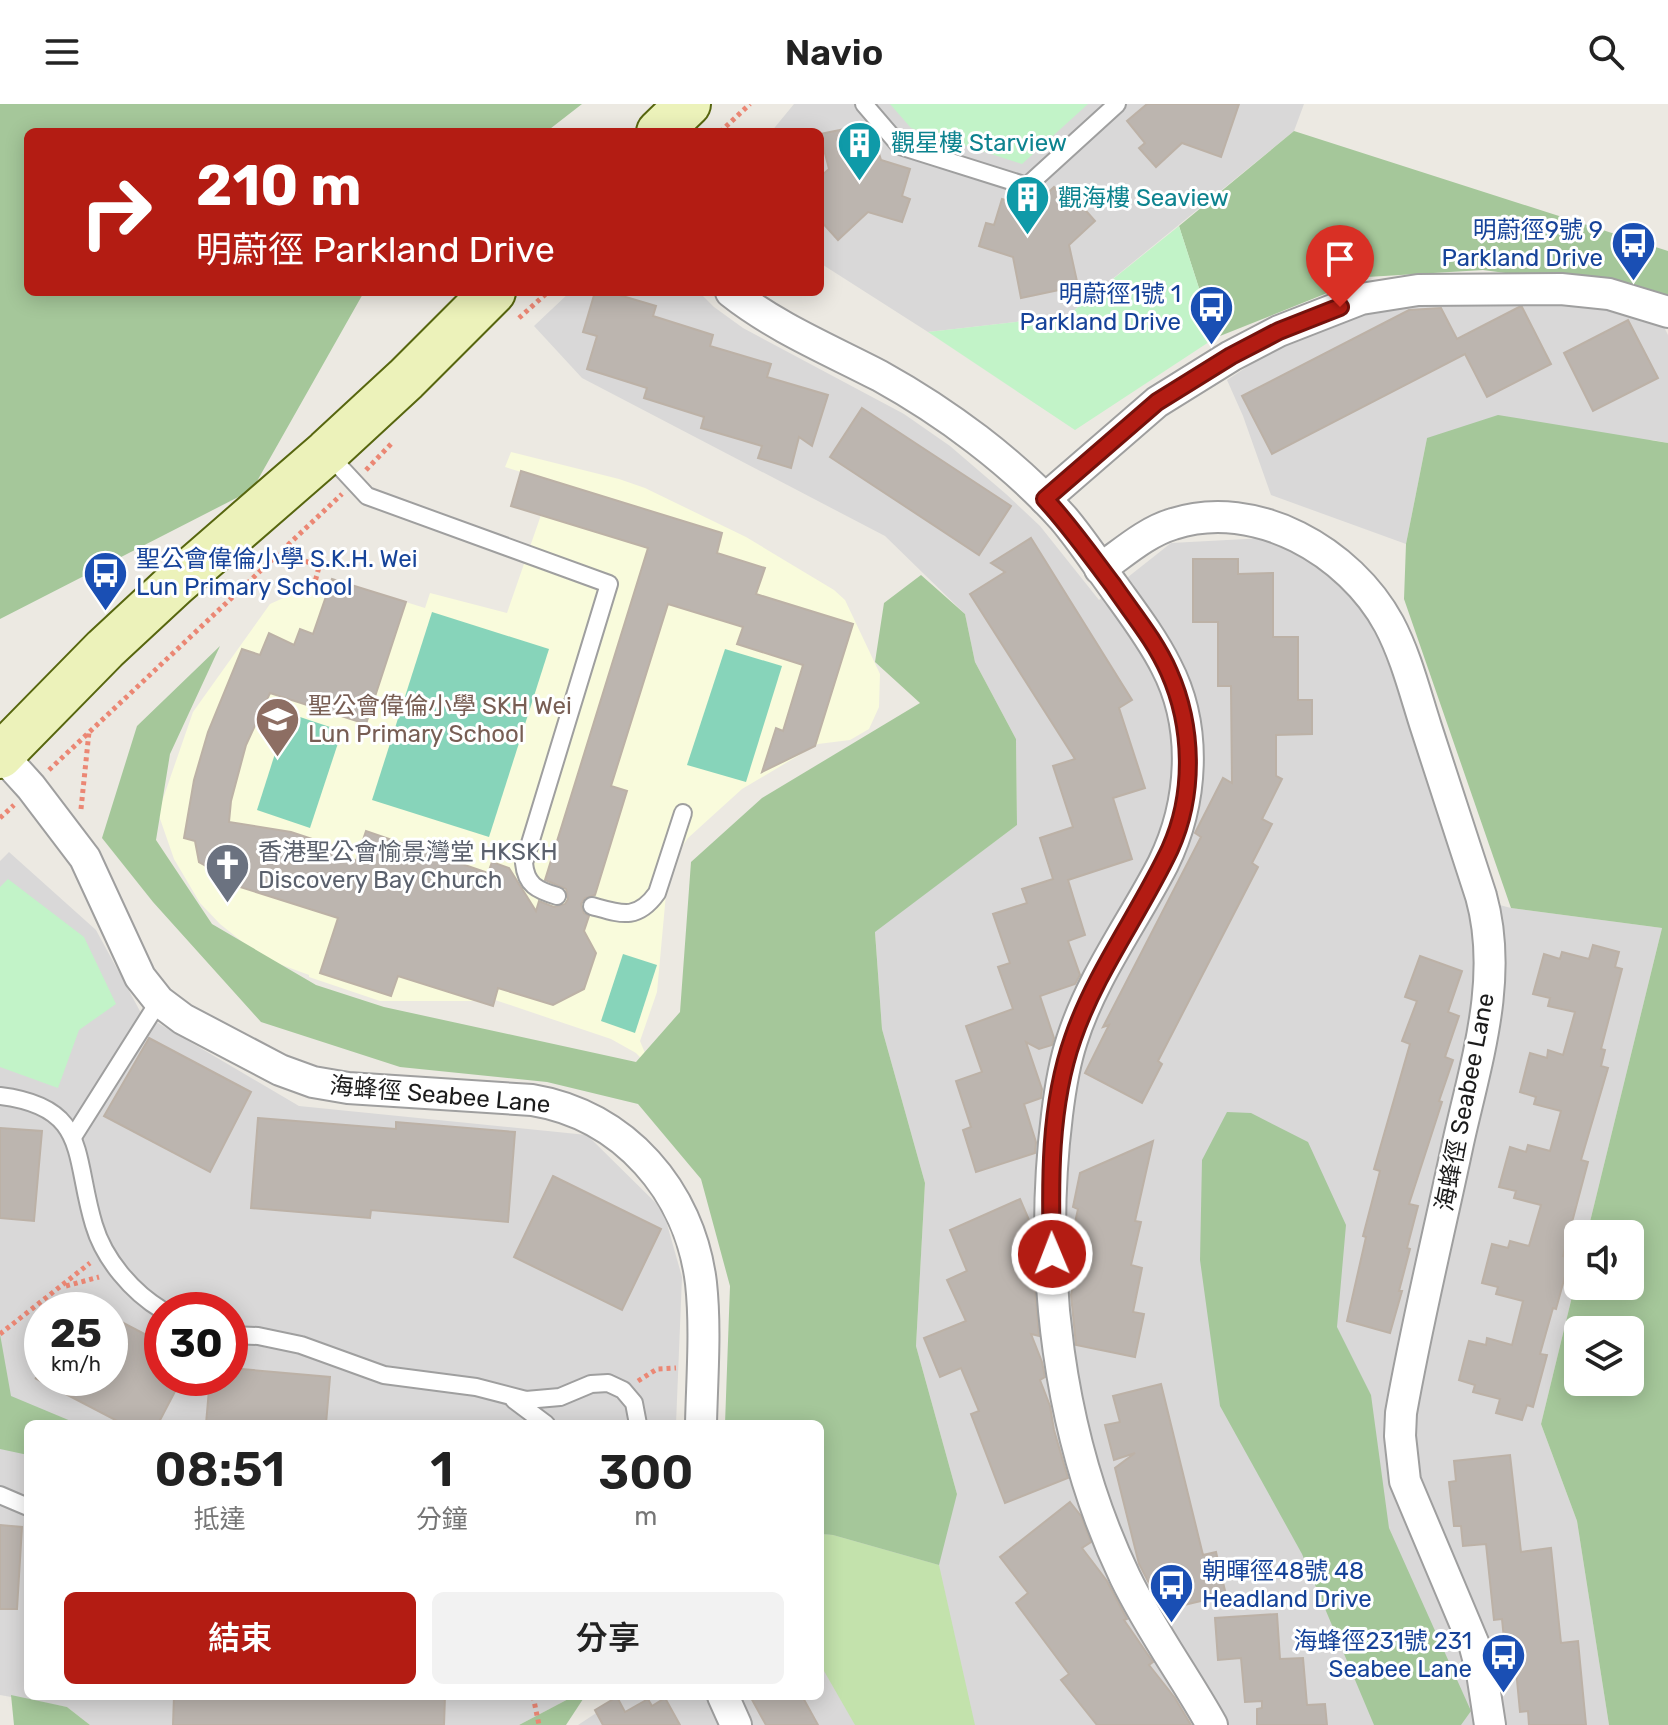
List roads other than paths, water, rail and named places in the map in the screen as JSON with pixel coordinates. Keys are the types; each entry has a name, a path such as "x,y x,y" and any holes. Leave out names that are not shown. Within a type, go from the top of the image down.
{"street":[{"path":"663,128 688,104"},
{"path":"1045,499 1157,402 1231,356 1279,331 1361,299 1418,290 1561,289 1609,294 1668,312"},
{"path":"736,296 754,309 928,405 984,446 1045,499 1068,524 1142,627 1168,670 1184,718 1188,769 1186,795 1172,844 1083,1012 1066,1061 1052,1166 1051,1233 1055,1314 1064,1384 1074,1429 1105,1530 1144,1614 1212,1725"},
{"path":"1,756 163,595 340,467 406,379 505,306"},
{"name":"海蜂徑 Seabee Lane","path":"1100,569 1156,531 1189,520 1227,517 1269,526 1318,548 1351,575 1384,616 1407,666 1481,896 1490,933 1491,955 1483,1028 1403,1400 1401,1459 1411,1499 1475,1647 1490,1725"},
{"name":"海蜂徑 Seabee Lane","path":"1,756 31,787 85,858 140,977 159,1001 183,1019 280,1070 313,1082 348,1088 555,1103 596,1120 635,1149 657,1173 684,1217 695,1251 701,1285 701,1420"},
{"path":"725,1700 736,1725"}],"lane":[{"path":"864,104 900,146 1027,186 1117,104"},
{"path":"340,467 367,496 609,584 524,863 525,876 531,885 557,896"},
{"path":"592,906 624,915 651,901 657,893 683,813"},
{"path":"73,1137 159,1001"},
{"path":"0,1096 40,1104 60,1117 73,1137 94,1226 105,1250 120,1272 144,1296"},
{"path":"248,1336 301,1345 384,1375 476,1387 509,1397 543,1400 560,1397 591,1384 608,1383 623,1390 634,1403 637,1420"},
{"path":"509,1397 541,1420"},
{"path":"0,1495 24,1505"}],"place":[{"name":"觀星樓 Starview","path":"860,182"},
{"name":"觀海樓 Seaview","path":"1027,237"},
{"name":"明蔚徑9號 9 Parkland Drive","path":"1634,283"},
{"name":"明蔚徑1號 1 Parkland Drive","path":"1212,347"},
{"name":"聖公會偉倫小學 S.K.H. Wei Lun Primary School","path":"105,612"},
{"name":"聖公會偉倫小學 SKH Wei Lun Primary School","path":"277,759"},
{"name":"香港聖公會愉景灣堂 HKSKH Discovery Bay Church","path":"227,905"},
{"name":"朝暉徑48號 48 Headland Drive","path":"1171,1624"},
{"name":"海蜂徑231號 231 Seabee Lane","path":"1503,1694"}]}
